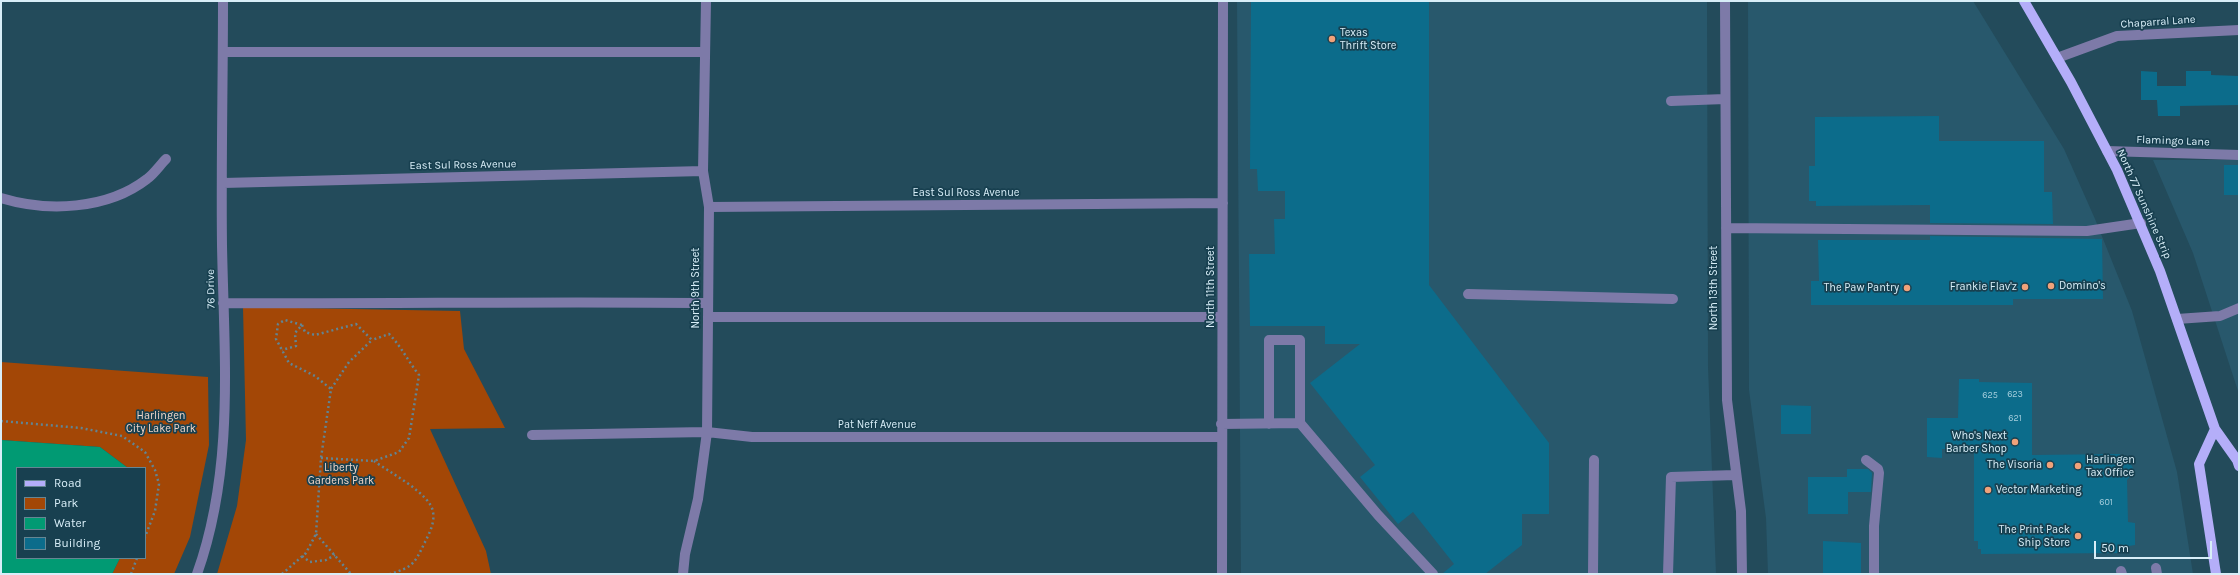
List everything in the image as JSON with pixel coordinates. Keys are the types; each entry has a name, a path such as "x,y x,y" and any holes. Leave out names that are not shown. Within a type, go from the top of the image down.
{"main road":[{"name":"North 77 Sunshine Strip","path":"2024,1 2057,58 2107,151 2141,223 2177,319 2215,429 2237,460 2239,466"},
{"path":"2215,429 2199,464 2216,574"}],"street":[{"name":"76 Drive","path":"197,574 214,511 224,452 223,1"},
{"name":"North 9th Street","path":"684,574 685,554 698,499 707,432 709,207 703,171 706,1"},
{"name":"North 11th Street","path":"1222,574 1221,424 1223,1"},
{"name":"North 13th Street","path":"1725,1 1727,400 1735,474 1741,511 1742,574"},
{"name":"Chaparral Lane","path":"2057,58 2117,36 2239,30"},
{"path":"223,52 705,52"},
{"path":"1671,101 1725,99"},
{"name":"Flamingo Lane","path":"2107,151 2239,155"},
{"path":"1,198 52,206 92,203 119,196 147,179 166,159"},
{"name":"East Sul Ross Avenue","path":"223,183 703,171"},
{"name":"East Sul Ross Avenue","path":"709,207 1223,203"},
{"path":"1726,228 2087,231 2141,223"},
{"path":"1468,294 1674,299"},
{"path":"223,303 411,304 542,301 708,303"},
{"path":"2177,319 2220,316 2239,308"},
{"path":"708,317 1222,317"},
{"path":"1269,424 1269,340 1300,340 1300,423 1378,514 1433,574"},
{"path":"1221,424 1300,423"},
{"name":"Pat Neff Avenue","path":"532,435 707,432 752,437 1221,437"},
{"path":"1593,574 1594,460"},
{"path":"1866,460 1878,469 1879,473 1874,526 1874,574"},
{"path":"1668,574 1671,477 1735,474"}],"path":[{"path":"302,325 285,320 278,324 276,339 289,363 315,376 331,389"},
{"path":"302,325 305,332 315,335 356,324 372,340"},
{"path":"282,350 296,346 295,333 302,325"},
{"path":"282,574 302,556 316,534 321,458 331,389 349,362 372,340 389,334 399,344 409,363 419,375 409,438 399,452 374,461 321,458"},
{"path":"1,421 81,428 122,436 145,452 155,470 159,484 155,511 146,535"},
{"path":"374,461 426,498 433,512 432,528 415,562 409,568 390,574"},
{"path":"316,534 351,574"},
{"path":"302,556 310,562 326,560 334,555"},
{"path":"131,574 137,559"}],"shaded area":[{"path":"1237,1 1707,1 1708,367 1716,574 1241,574"},
{"path":"1748,1 1973,1 2064,149 2095,219 2132,311 2177,472 2193,574 1768,574 1766,518 1749,390"},
{"path":"2153,160 2239,160 2239,394 2193,253"}],"green space":[{"name":"Liberty Gardens Park","path":"243,307 460,311 464,349 505,428 430,429 486,551 491,574 217,574 237,506 246,440"},
{"name":"Harlingen City Lake Park","path":"1,362 208,377 209,445 190,537 174,574 112,574 120,559 146,559 146,467 127,467 100,447 1,440"}],"water":[{"path":"1,440 100,447 127,467 16,467 16,559 120,559 112,574 1,574"}],"building":[{"path":"1251,1 1429,1 1429,285 1549,443 1549,514 1522,514 1522,545 1485,574 1442,574 1454,564 1413,512 1398,524 1360,477 1375,465 1310,383 1360,344 1325,344 1325,326 1250,326 1249,254 1275,254 1274,219 1285,219 1285,191 1258,191 1257,169 1250,169"},
{"path":"2141,71 2157,72 2157,86 2186,86 2186,71 2211,71 2211,75 2239,76 2239,105 2180,106 2180,116 2158,116 2157,100 2141,100"},
{"path":"1939,116 1939,141 2044,141 2044,192 2052,192 2053,224 1930,223 1930,205 1816,206 1816,201 1809,201 1809,166 1815,166 1815,117"},
{"path":"2224,165 2239,165 2239,195 2224,195"},
{"path":"1930,236 2102,239 2103,299 2013,299 2013,305 1811,305 1811,281 1819,281 1818,240 1930,240"},
{"path":"1959,379 1979,379 1979,382 2032,383 2032,455 2120,454 2120,459 2130,463 2133,468 2132,474 2127,480 2128,522 2135,523 2135,545 2122,547 2123,553 1981,554 1981,549 1978,549 1978,541 1974,541 1974,449 1942,449 1942,458 1927,457 1927,418 1958,418"},
{"path":"1781,405 1811,406 1811,434 1781,434"},
{"path":"1847,469 1868,469 1872,473 1871,492 1848,492 1848,514 1808,514 1808,477 1847,477"},
{"path":"1823,541 1861,543 1861,574 1823,574"}],"place":[{"name":"Texas Thrift Store","path":"1332,39"},
{"name":"Domino's","path":"2051,286"},
{"name":"Frankie Flav'z","path":"2025,287"},
{"name":"The Paw Pantry","path":"1907,288"},
{"name":"Who's Next Barber Shop","path":"2015,442"},
{"name":"The Visoria","path":"2050,465"},
{"name":"Harlingen Tax Office","path":"2078,466"},
{"name":"Vector Marketing","path":"1988,490"},
{"name":"The Print Pack Ship Store","path":"2078,536"}]}
